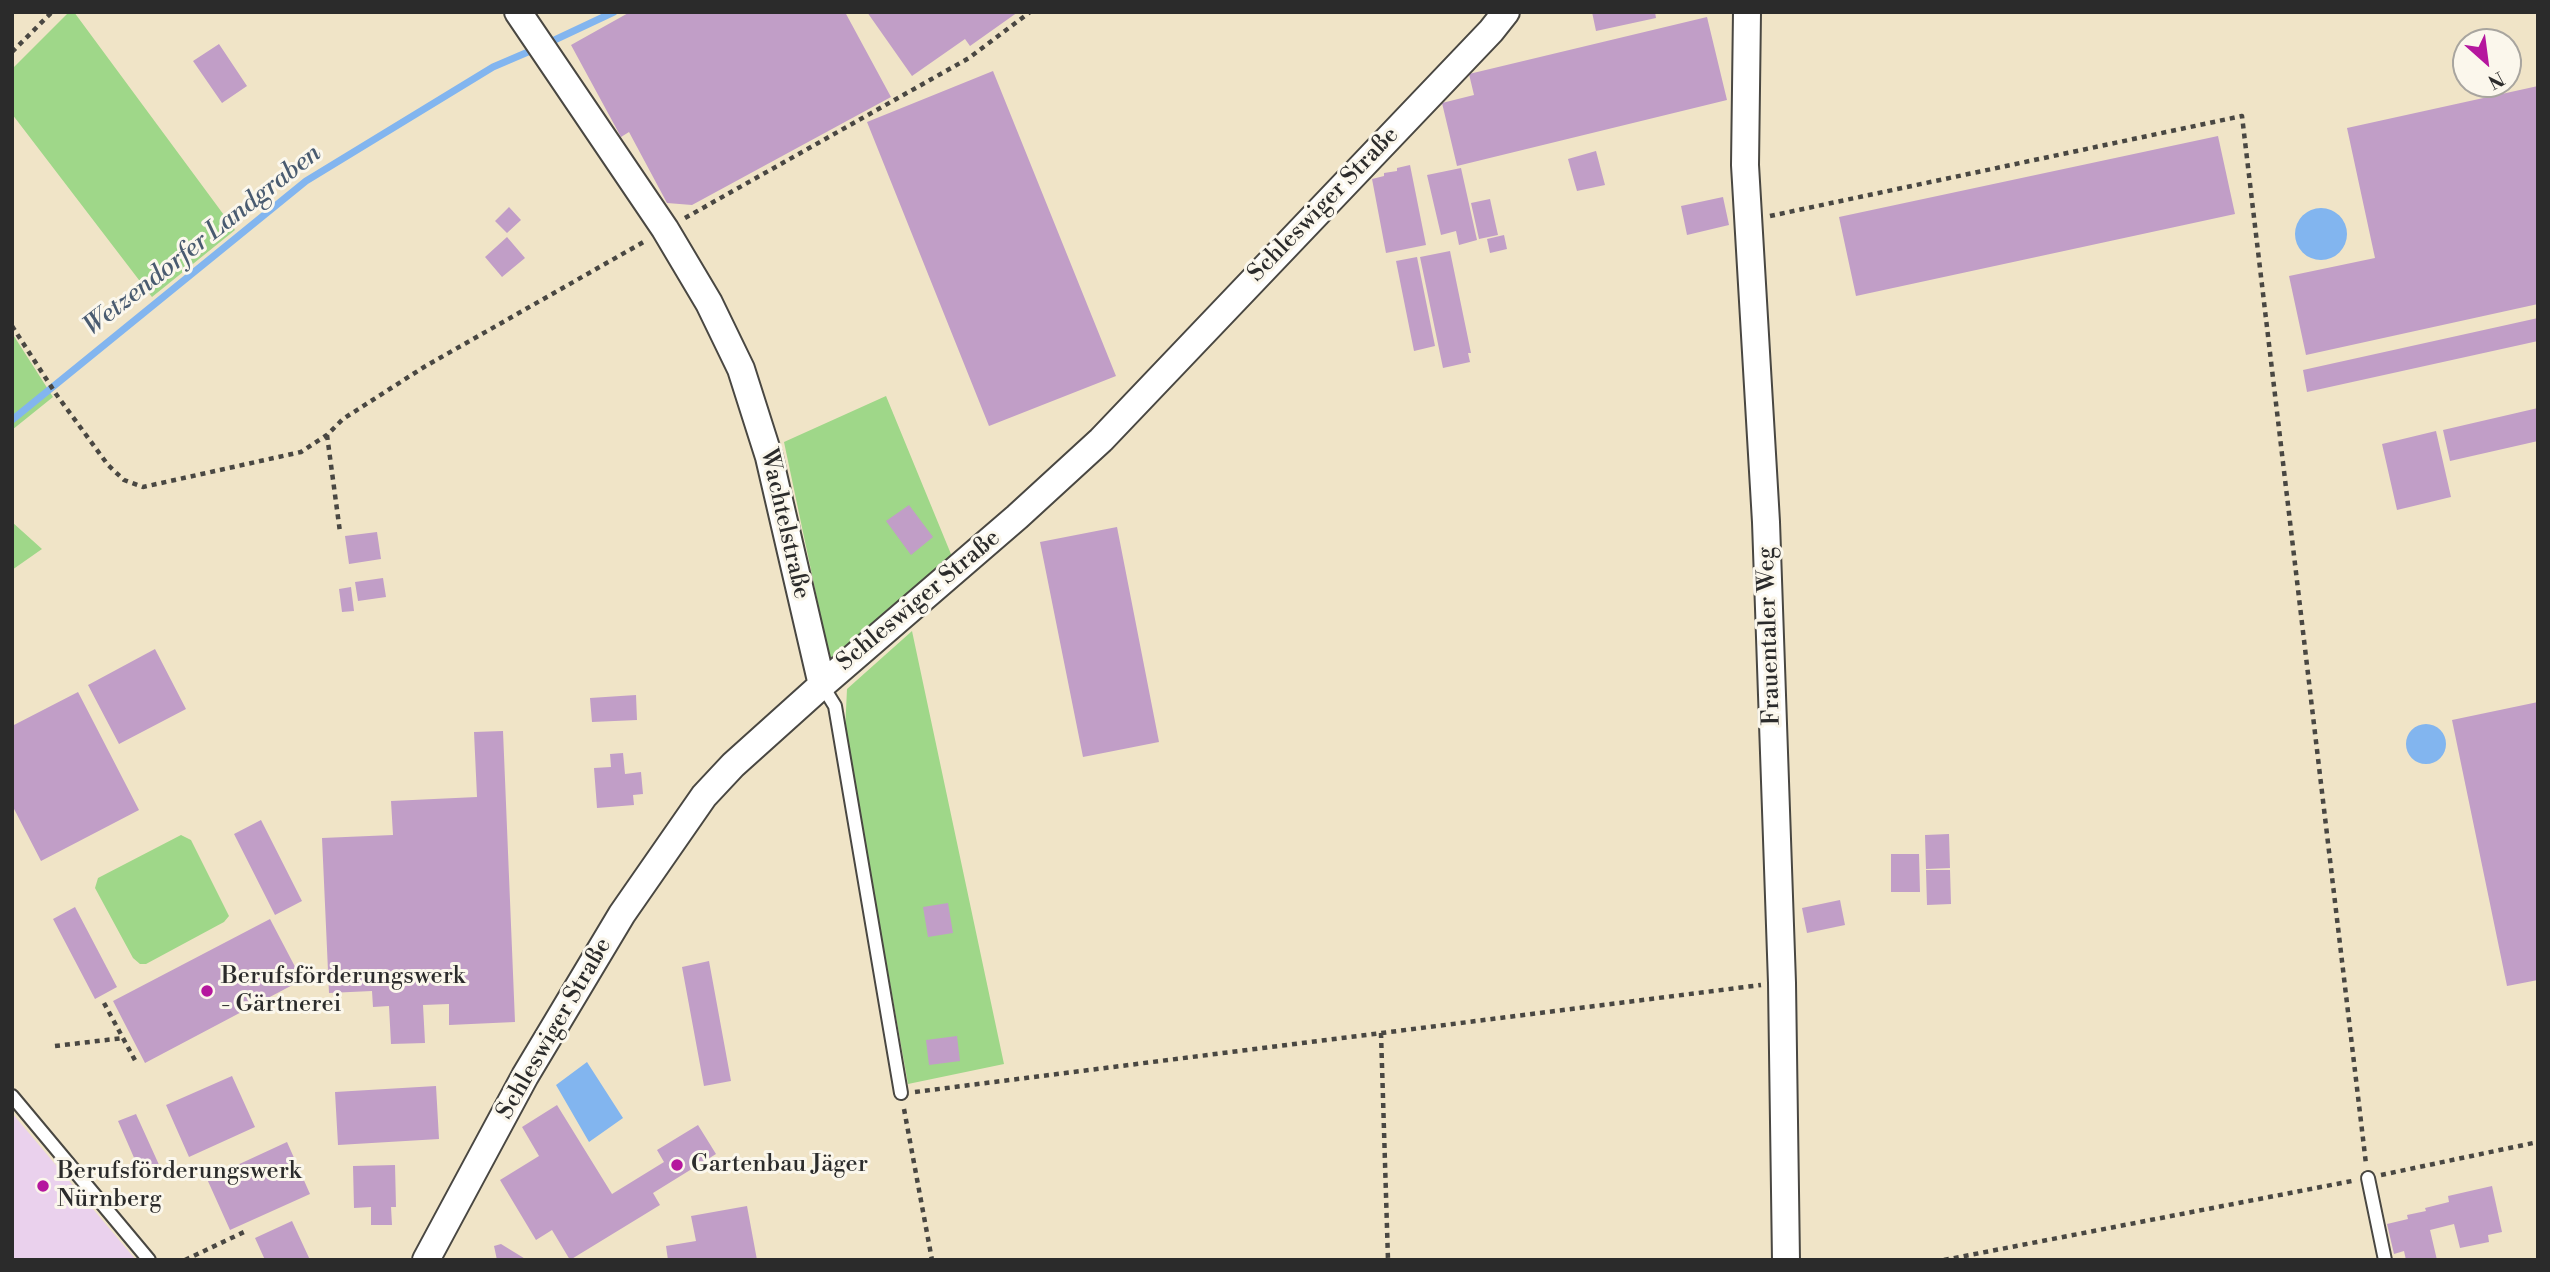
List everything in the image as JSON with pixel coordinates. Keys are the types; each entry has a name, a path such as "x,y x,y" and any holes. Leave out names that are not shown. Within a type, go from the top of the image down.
{"street":[{"name":"Wachtelstraße","path":"518,12 665,229 709,303 741,369 757,413 822,685"},
{"name":"Schleswiger Straße","path":"426,1260 525,1076 622,914 704,796 733,765 822,685 1017,517 1101,440 1506,12"},
{"name":"Frauentaler Weg","path":"1747,12 1745,165 1766,522 1782,982 1786,1260"}],"lane":[{"name":"Wachtelstraße","path":"822,685 835,706 901,1093"},
{"path":"12,1096 149,1260"},
{"path":"2368,1178 2385,1260"}],"path":[{"path":"12,52 52,12"},
{"path":"12,326 56,394 108,465 124,480 143,487 301,452 327,435 343,419 424,367 969,58 1030,12"},
{"path":"1748,220 2242,116 2368,1178"},
{"path":"327,435 340,532"},
{"path":"932,1260 901,1093 1782,982"},
{"path":"104,1003 137,1064"},
{"path":"1381,1033 1388,1260"},
{"path":"55,1046 123,1038"},
{"path":"1944,1260 2368,1178 2538,1142"},
{"path":"185,1260 244,1232"}],"shaded area":[{"name":"Berufsförderungswerk Nürnberg","path":"12,1113 136,1260 12,1260"}],"green space":[{"path":"69,12 74,12 235,230 152,297 12,114 12,69"},
{"path":"12,333 53,397 12,430"},
{"path":"886,396 953,559 831,665 784,442"},
{"path":"12,522 42,549 12,570"},
{"path":"912,631 1004,1064 908,1084 845,732 847,689"},
{"path":"181,835 191,840 229,916 224,922 146,964 140,964 133,958 95,888 98,878"}],"water":[{"path":"2321,208 2340,215 2347,234 2340,253 2321,260 2302,253 2295,234 2302,215"},
{"path":"2426,724 2440,730 2446,744 2440,758 2426,764 2412,758 2406,744 2412,730"},
{"path":"587,1062 623,1118 589,1142 556,1085"}],"building":[{"path":"630,12 845,12 891,97 692,205 667,203 629,132 621,137 571,45"},
{"path":"867,12 1018,12 970,46 965,39 912,76"},
{"path":"1592,12 1655,12 1656,18 1596,31"},
{"path":"1707,17 1727,100 1457,166 1442,103 1474,95 1469,74"},
{"path":"219,44 247,86 222,103 193,61"},
{"path":"993,71 1116,376 989,426 867,122"},
{"path":"2538,86 2538,304 2306,355 2289,276 2375,258 2347,128 2483,98 2522,98 2522,90"},
{"path":"2218,136 2235,214 1856,296 1839,217"},
{"path":"1596,151 1605,185 1577,191 1568,159"},
{"path":"1410,165 1426,245 1386,253 1372,179"},
{"path":"1461,168 1477,240 1459,245 1456,231 1441,235 1427,175"},
{"path":"1723,197 1729,225 1687,235 1681,206"},
{"path":"1490,199 1498,235 1479,239 1471,203"},
{"path":"509,207 521,220 507,233 495,221"},
{"path":"1504,235 1507,249 1490,253 1487,239"},
{"path":"507,237 525,258 502,277 485,257"},
{"path":"1450,251 1471,353 1468,353 1470,362 1443,368 1420,257"},
{"path":"1417,257 1435,346 1414,351 1396,261"},
{"path":"2538,318 2538,341 2307,392 2303,370"},
{"path":"2538,408 2538,441 2450,461 2443,430"},
{"path":"2436,431 2451,497 2397,510 2382,444"},
{"path":"909,505 933,537 911,555 886,521"},
{"path":"1117,527 1159,742 1083,757 1040,542"},
{"path":"377,532 381,559 349,564 345,536"},
{"path":"383,578 386,597 358,601 355,582"},
{"path":"351,587 354,611 342,612 339,589"},
{"path":"155,649 186,709 119,744 88,685"},
{"path":"78,692 139,810 41,861 12,805 12,726"},
{"path":"636,695 637,720 592,722 590,698"},
{"path":"2538,702 2538,980 2507,986 2452,720"},
{"path":"503,731 515,1022 449,1025 449,1004 423,1005 425,1043 391,1044 389,1006 373,1007 372,991 329,993 322,838 393,835 391,801 477,797 474,732"},
{"path":"623,753 625,774 641,772 643,794 633,795 634,805 597,808 594,768 611,767 610,754"},
{"path":"261,820 302,901 275,915 234,834"},
{"path":"1949,834 1950,868 1926,869 1925,835"},
{"path":"1891,854 1919,854 1920,892 1891,892"},
{"path":"1926,870 1950,870 1951,904 1927,905"},
{"path":"1840,900 1845,925 1807,933 1802,908"},
{"path":"948,903 953,933 928,937 923,907"},
{"path":"75,907 117,987 95,999 53,919"},
{"name":"Berufsförderungswerk - Gärtnerei","path":"270,919 302,980 145,1063 113,1001"},
{"path":"709,961 731,1081 704,1086 682,967"},
{"path":"957,1036 960,1061 929,1065 926,1040"},
{"path":"232,1076 255,1127 189,1157 166,1105"},
{"path":"436,1086 439,1139 338,1145 335,1092"},
{"path":"557,1105 612,1194 664,1162 657,1150 698,1125 716,1154 653,1193 660,1205 570,1260 552,1230 536,1240 500,1180 539,1156 522,1127"},
{"path":"136,1114 160,1167 142,1176 118,1121"},
{"path":"287,1142 310,1194 230,1230 207,1179"},
{"path":"395,1165 396,1207 391,1207 392,1225 371,1225 371,1207 354,1208 353,1166"},
{"path":"2492,1186 2502,1232 2488,1235 2489,1242 2460,1248 2454,1224 2430,1230 2437,1260 2406,1260 2404,1251 2394,1254 2387,1224 2408,1219 2407,1215 2426,1211 2425,1208 2449,1202 2448,1196"},
{"path":"747,1206 757,1260 668,1260 666,1246 696,1241 691,1216"},
{"path":"292,1221 310,1260 265,1260 255,1238"},
{"path":"501,1244 527,1260 497,1260 494,1246"}],"waterway":[{"name":"Wetzendorfer Landgraben","path":"546,44 614,12"},
{"name":"Wetzendorfer Landgraben","path":"12,420 306,181 493,67 535,49"}],"place":[{"name":"Berufsförderungswerk - Gärtnerei","path":"207,991"},
{"name":"Gartenbau Jäger","path":"677,1165"},
{"name":"Berufsförderungswerk Nürnberg","path":"43,1186"}]}
